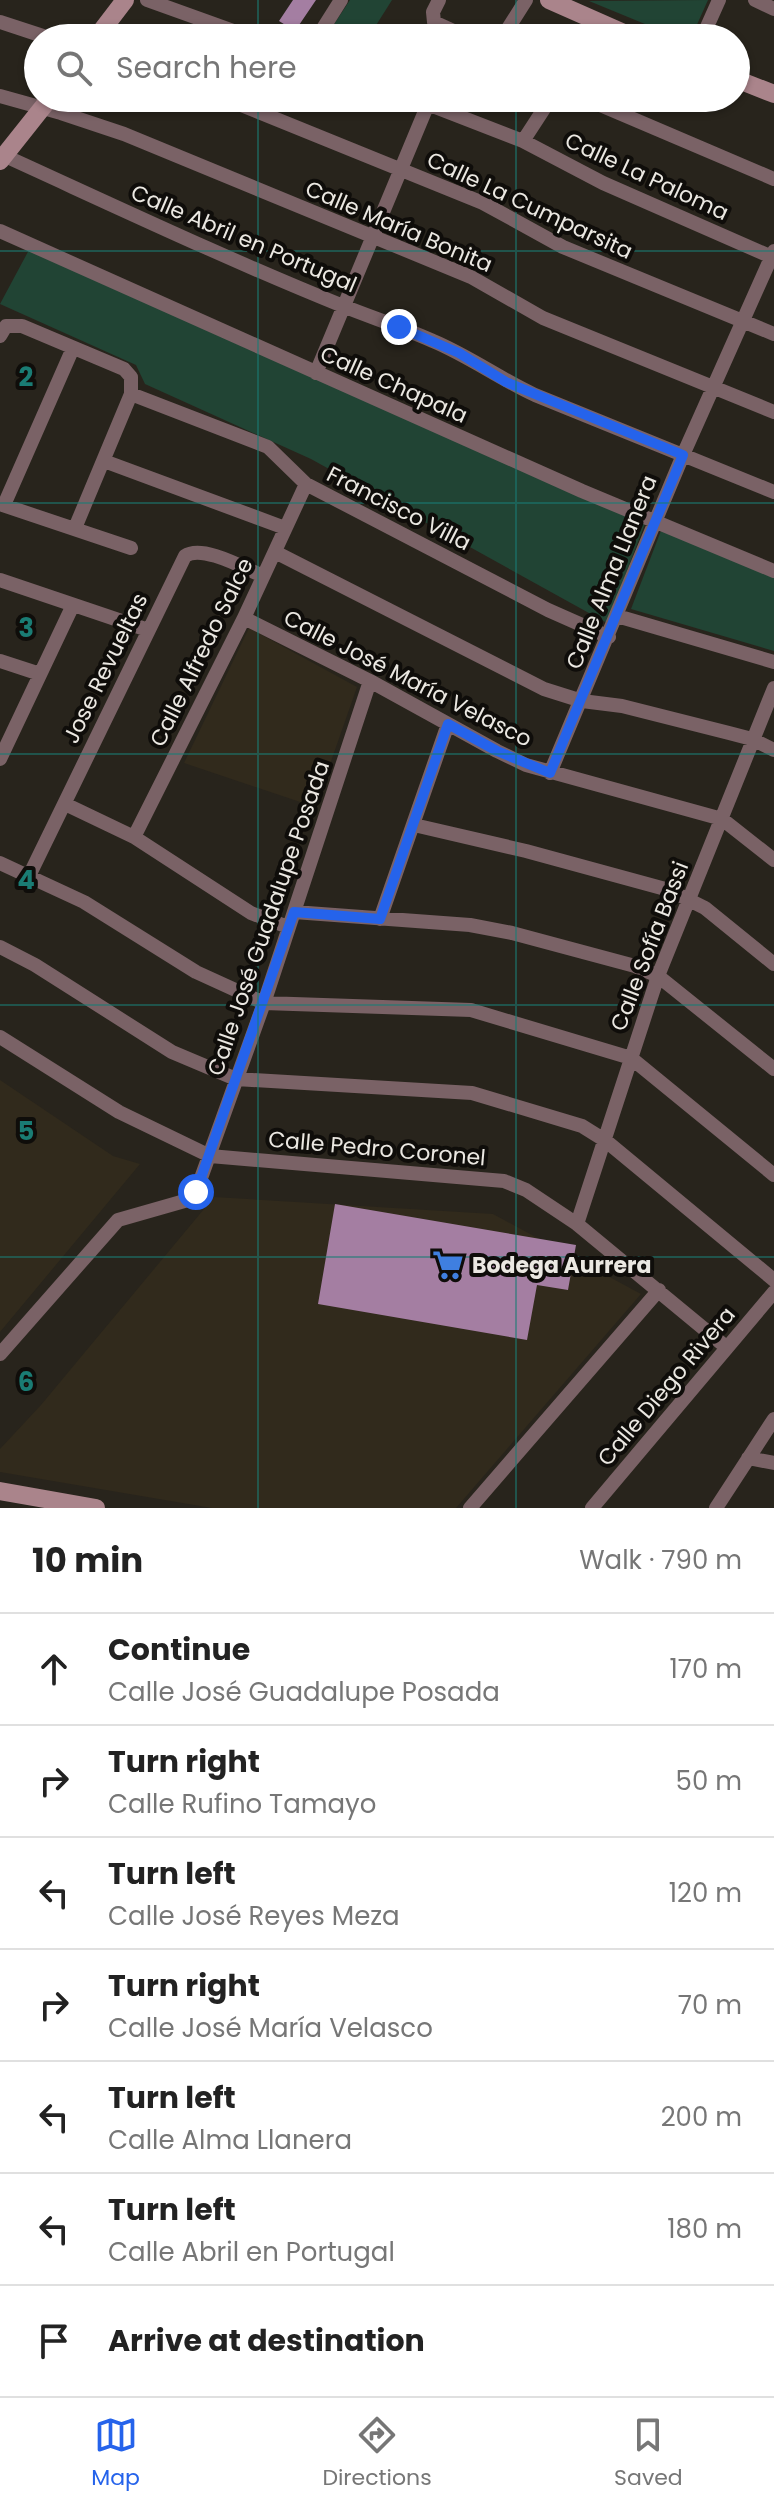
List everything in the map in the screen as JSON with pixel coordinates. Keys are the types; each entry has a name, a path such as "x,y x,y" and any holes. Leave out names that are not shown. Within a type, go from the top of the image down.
{"street":[{"path":"107,24 125,0"},
{"path":"147,0 214,24"},
{"path":"326,24 341,0"},
{"path":"438,24 434,22 433,12 439,0"},
{"path":"511,24 526,0"},
{"path":"549,0 575,5 586,24"},
{"path":"708,24 719,0"},
{"path":"755,0 774,9"},
{"path":"0,22 24,30"},
{"path":"750,85 774,94"},
{"name":"Calle María Bonita","path":"0,96 24,100"},
{"path":"2,159 39,112"},
{"name":"Calle María Bonita","path":"69,112 471,277 571,330 774,412"},
{"name":"Calle La Cumparsita","path":"258,112 483,203 563,247 774,334"},
{"path":"316,373 425,112"},
{"name":"Calle La Paloma","path":"449,112 523,141 603,183 773,255"},
{"path":"523,141 542,112"},
{"path":"617,112 774,179"},
{"name":"Calle Abril en Portugal","path":"2,159 344,307 433,341 506,382 774,492"},
{"name":"Calle Chapala","path":"0,231 656,523 774,571"},
{"name":"Calle Alma Llanera","path":"550,773 683,455 773,255"},
{"path":"5,330 22,326 124,369 131,377 131,394 75,528"},
{"path":"73,348 2,504 131,548"},
{"name":"Francisco Villa","path":"131,394 268,447 306,484 548,610 609,637"},
{"path":"104,461 285,528"},
{"name":"Calle Alfredo Salce","path":"134,837 244,618 306,484"},
{"name":"Jose Revueltas","path":"29,876 180,563 191,552 207,553 263,576"},
{"path":"275,552 530,682 582,701 622,706 752,739 774,750"},
{"path":"0,580 148,630"},
{"path":"0,759 4,743 73,605"},
{"path":"617,616 774,662"},
{"name":"Calle José María Velasco","path":"244,618 370,681 497,751 550,773 722,819 774,860"},
{"path":"0,661 40,674"},
{"name":"Calle José Guadalupe Posada","path":"0,1354 111,1226 125,1216 188,1200 196,1192 264,1003 370,681"},
{"name":"Calle Sofía Bassi","path":"577,1224 658,976 774,688"},
{"path":"380,919 448,724"},
{"path":"65,804 134,837 251,913 291,919 380,919 491,929 595,955 658,976 774,1069"},
{"path":"414,825 669,890 705,908 774,964"},
{"path":"0,863 84,902 196,972 264,1003 471,1010 631,1058 774,1175"},
{"path":"0,947 35,965 172,1052 236,1079 472,1093 582,1126 606,1141 774,1280"},
{"name":"Calle Pedro Coronel","path":"0,1037 119,1112 210,1156 504,1181 526,1190 577,1224 726,1347"},
{"path":"470,1508 659,1290"},
{"name":"Calle Diego Rivera","path":"592,1508 774,1292"},
{"path":"716,1508 774,1419"},
{"path":"748,1458 774,1463"},
{"path":"0,1491 96,1508"}],"shaded area":[{"path":"249,628 357,687 315,807 184,763"},
{"path":"0,1080 113,1156 140,1164 0,1332"},
{"path":"214,1197 493,1214 641,1294 456,1508 212,1508 0,1472 0,1449 41,1405"}],"green space":[{"path":"350,0 392,0 377,24 334,24"},
{"path":"708,0 697,24 645,24 589,1"},
{"path":"30,248 646,521 607,623 311,459 145,384 136,365 0,304"},
{"path":"662,528 774,574 774,651 631,609"}],"building":[{"path":"293,0 316,0 300,24 279,21"},
{"name":"Bodega Aurrera","path":"335,1204 576,1245 568,1290 537,1285 527,1340 318,1304"}],"place":[{"name":"Bodega Aurrera","path":"448,1265"}],"route":[{"path":"196,1192 294,912 380,919 448,724 526,765 550,773 683,455 506,382 459,353 399,327"}]}
